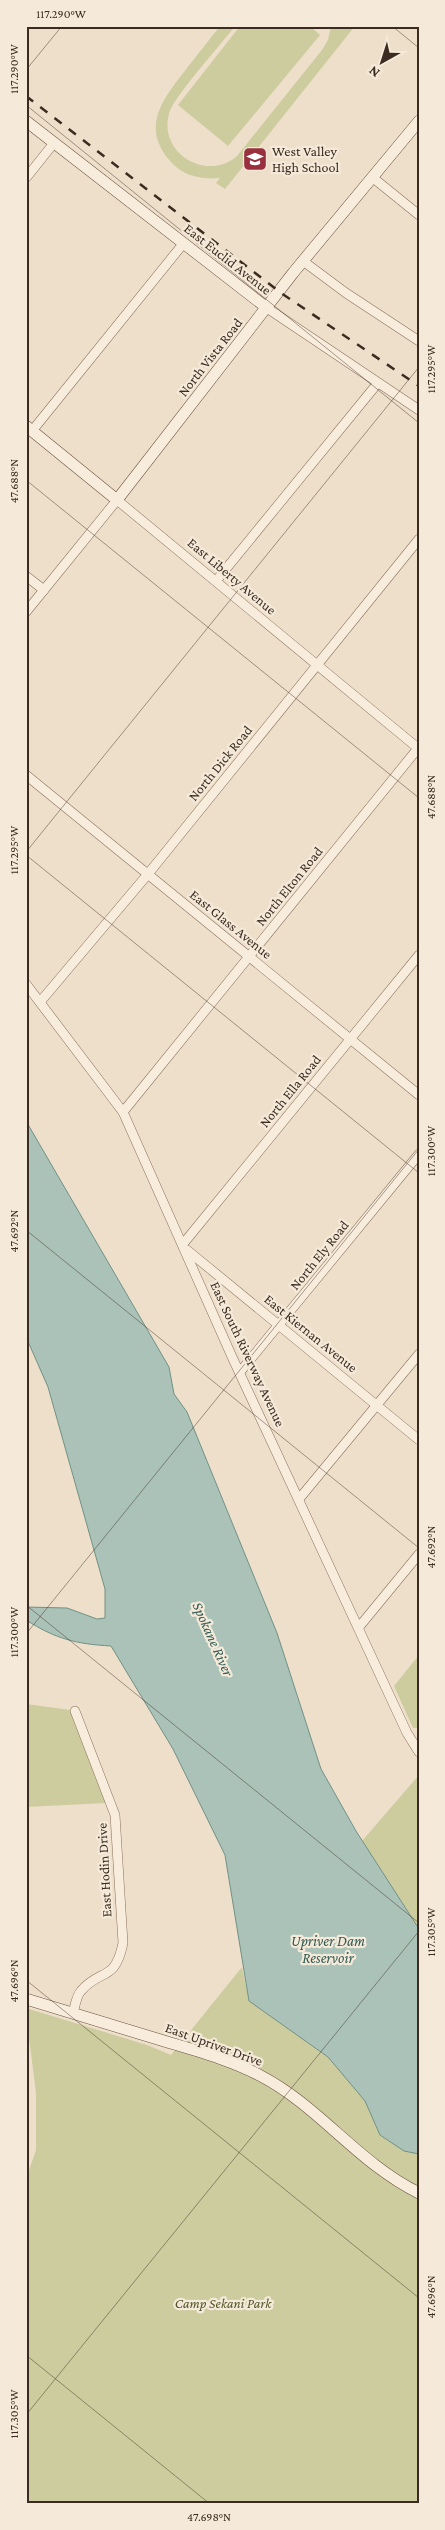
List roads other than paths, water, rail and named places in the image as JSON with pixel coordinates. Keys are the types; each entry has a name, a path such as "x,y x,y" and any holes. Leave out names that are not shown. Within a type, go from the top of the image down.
{"street":[{"name":"East Euclid Avenue","path":"26,121 267,308 377,384 419,410"},
{"name":"North Vista Road","path":"26,612 117,500 303,261 419,121"},
{"path":"26,178 54,143"},
{"path":"372,177 419,215"},
{"path":"29,428 183,244"},
{"path":"303,261 346,293 419,341"},
{"path":"216,581 377,384"},
{"name":"East Liberty Avenue","path":"29,428 418,748"},
{"name":"North Dick Road","path":"40,1002 148,874 419,540"},
{"path":"26,576 44,590"},
{"name":"North Elton Road","path":"123,1112 418,748"},
{"name":"East Glass Avenue","path":"26,775 419,1095"},
{"name":"North Ella Road","path":"184,1246 419,954"},
{"name":"East South Riverway Avenue","path":"26,984 123,1112 240,1372 407,1733 419,1752"},
{"name":"North Ely Road","path":"240,1372 419,1154"},
{"name":"East Kiernan Avenue","path":"184,1246 419,1440"},
{"path":"300,1499 419,1354"},
{"path":"359,1627 419,1554"},
{"name":"East Hodin Drive","path":"73,2014 79,1993 89,1983 111,1972 120,1958 122,1943 115,1815 75,1711"},
{"name":"East Upriver Drive","path":"26,2000 198,2052 261,2076 292,2095 356,2152 393,2180 419,2193"}],"water":[{"name":"Upriver Dam Reservoir","path":"26,1121 169,1367 174,1394 187,1412 277,1633 321,1769 356,1831 419,1929 419,2154 404,2151 380,2135 365,2101 328,2057 249,2001 225,1855 173,1749 111,1646 87,1644 57,1636 26,1620 26,1607 67,1608 97,1619 105,1618 105,1589 48,1387 26,1337"}],"railway":[{"path":"26,96 281,293 419,386"}],"place":[{"name":"West Valley High School","path":"255,159"}],"water label":[{"name":"Spokane River","path":"213,1639"}],"park label":[{"name":"Camp Sekani Park","path":"223,2303"}]}
